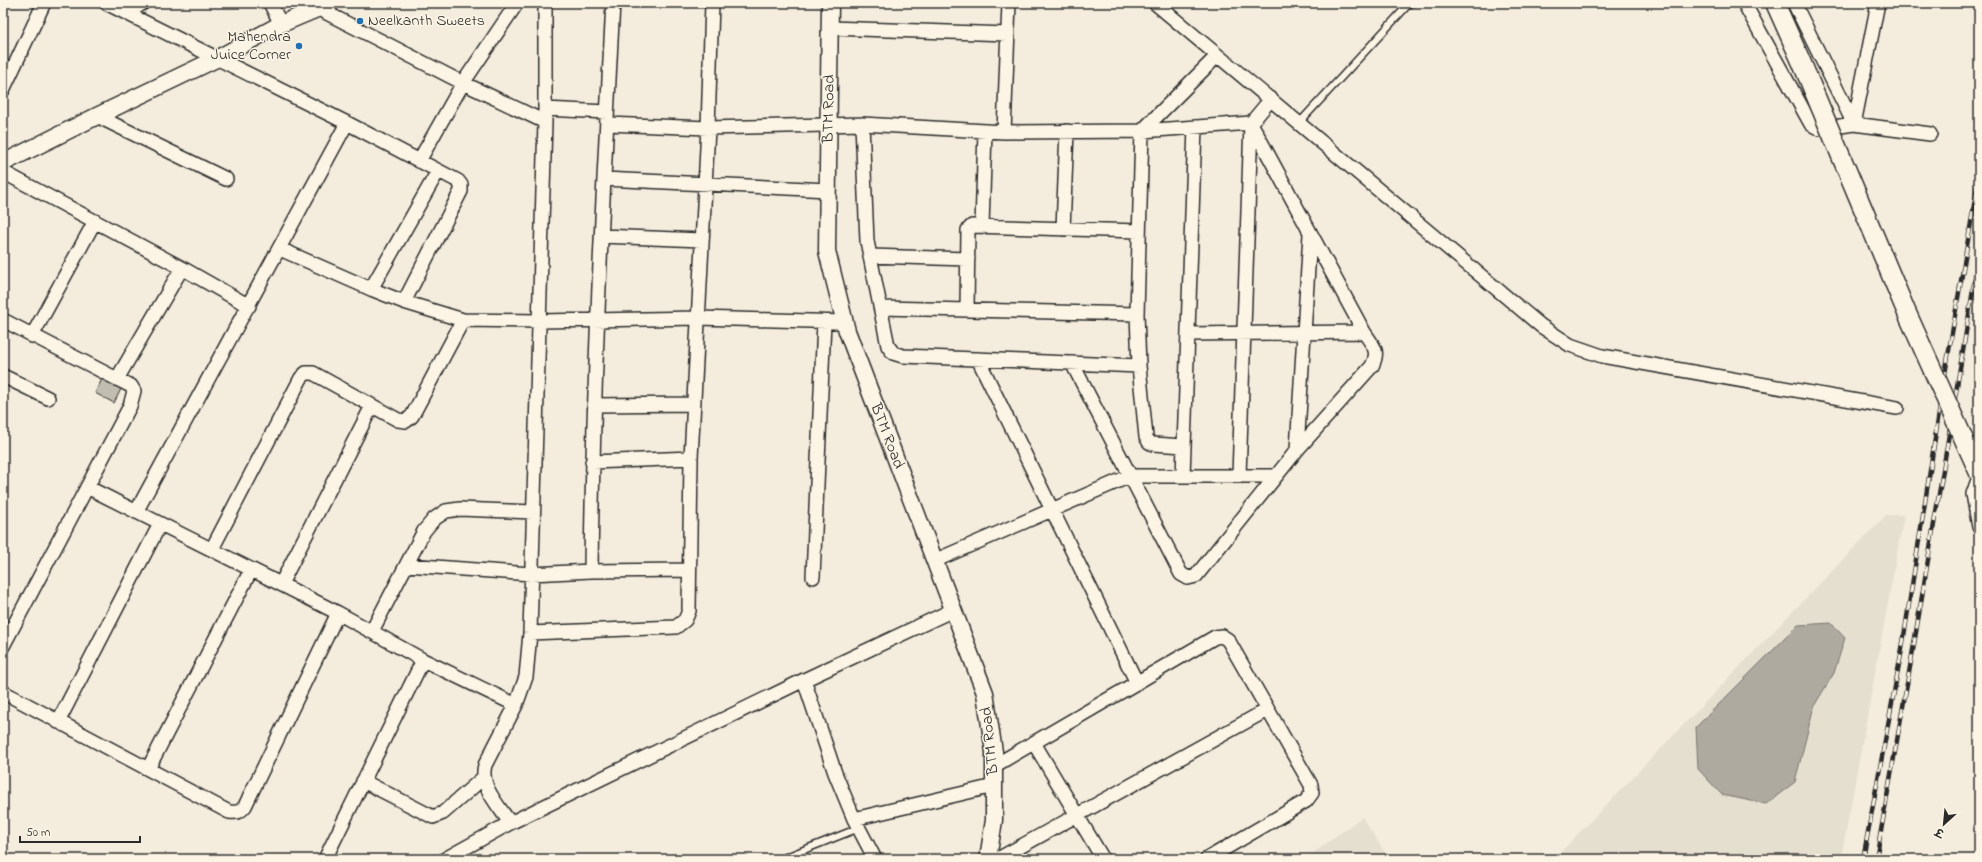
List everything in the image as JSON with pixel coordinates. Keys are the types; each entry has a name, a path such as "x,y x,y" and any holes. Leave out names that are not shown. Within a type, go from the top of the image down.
{"main road":[{"path":"1775,3 1801,61 1906,311 1979,473"}],"street":[{"path":"3,90 44,3"},
{"path":"106,3 125,8 216,59 347,123 458,181 461,185 461,191 404,302"},
{"path":"125,8 143,3"},
{"path":"270,3 281,24"},
{"path":"419,161 463,83 517,3"},
{"path":"510,824 485,784 483,778 485,765 516,705 526,677 530,632 545,116 545,3"},
{"path":"591,571 592,462 597,319 613,3"},
{"path":"530,632 676,627 685,620 689,612 691,458 708,128 712,3"},
{"name":"BTM Road","path":"830,3 827,251 844,322 985,693 994,752 994,820 988,859"},
{"path":"1004,132 1009,3"},
{"path":"1155,3 1541,326 1570,344 1602,356 1897,408"},
{"path":"1744,3 1811,124 1820,129 1854,124 1930,134"},
{"path":"1794,3 1854,124"},
{"path":"1854,124 1878,3"},
{"path":"3,164 97,116 216,59 281,24 325,6 463,83 545,116 607,118 708,128 862,124 1004,132 1142,131 1250,123"},
{"path":"830,28 1008,34"},
{"path":"1184,446 1153,444 1148,440 1139,366 1137,314 1142,131 1217,56"},
{"path":"1239,476 1250,123 1271,100"},
{"path":"97,116 226,179"},
{"path":"136,512 347,123"},
{"path":"1072,363 1181,574 1188,578 1196,576 1275,476 1372,366 1376,357 1375,349 1364,332 1250,123"},
{"path":"862,124 867,241 888,346 893,354 903,356 1139,366"},
{"path":"1183,476 1196,127"},
{"path":"982,226 985,131"},
{"path":"1062,228 1067,132"},
{"path":"371,289 438,171"},
{"path":"3,172 182,268 249,306"},
{"path":"604,179 828,190"},
{"path":"32,336 95,221"},
{"path":"967,310 968,230 972,226 1140,231"},
{"path":"1297,450 1310,234"},
{"path":"601,236 702,240"},
{"path":"280,249 404,302 462,320 540,321 698,318 844,322"},
{"path":"870,256 968,259"},
{"path":"117,379 182,268"},
{"path":"881,308 1137,314"},
{"path":"3,320 131,386 134,391 133,397 87,487 4,642"},
{"path":"212,549 301,378 306,373 313,373 398,420 406,421 412,416 462,320"},
{"path":"813,577 824,322"},
{"path":"1188,334 1364,332"},
{"path":"978,359 1137,683"},
{"path":"3,376 48,398"},
{"path":"594,406 694,404"},
{"path":"281,584 372,406"},
{"path":"592,462 691,458"},
{"path":"934,561 1130,476 1275,476"},
{"path":"1979,477 1973,494 1979,527"},
{"path":"87,487 338,613 423,660 516,705"},
{"path":"372,631 424,531 434,519 446,511 460,510 533,512"},
{"path":"58,722 160,524"},
{"path":"407,565 531,574 591,571 689,570"},
{"path":"148,769 251,570"},
{"path":"445,859 510,824 804,680 953,610"},
{"path":"3,692 229,812 236,813 241,811 338,613"},
{"path":"994,766 1215,637 1222,636 1228,640 1311,785 1312,793 1306,801 1207,859"},
{"path":"325,859 423,660"},
{"path":"804,680 835,773 856,824 875,859"},
{"path":"998,859 1267,710"},
{"path":"1034,743 1103,859"},
{"path":"363,781 433,817 443,813 483,778"},
{"path":"856,824 994,786"}],"lane":[{"path":"1299,123 1408,5 1412,3"},
{"path":"781,859 856,824"}],"shaded area":[{"path":"1886,515 1904,515 1841,859 1554,859"},
{"path":"1831,623 1845,638 1834,673 1814,706 1795,782 1766,804 1722,795 1698,769 1696,727 1798,625"},
{"path":"1362,817 1389,859 1305,859"}],"building":[{"path":"104,375 123,385 114,403 95,393"}],"railway":[{"path":"1863,859 1902,649 1947,362 1979,176"},
{"path":"1876,859 1913,650 1979,254"}],"place":[{"name":"Neelkanth Sweets","path":"360,21"},
{"name":"Mahendra Juice Corner","path":"299,46"}]}
